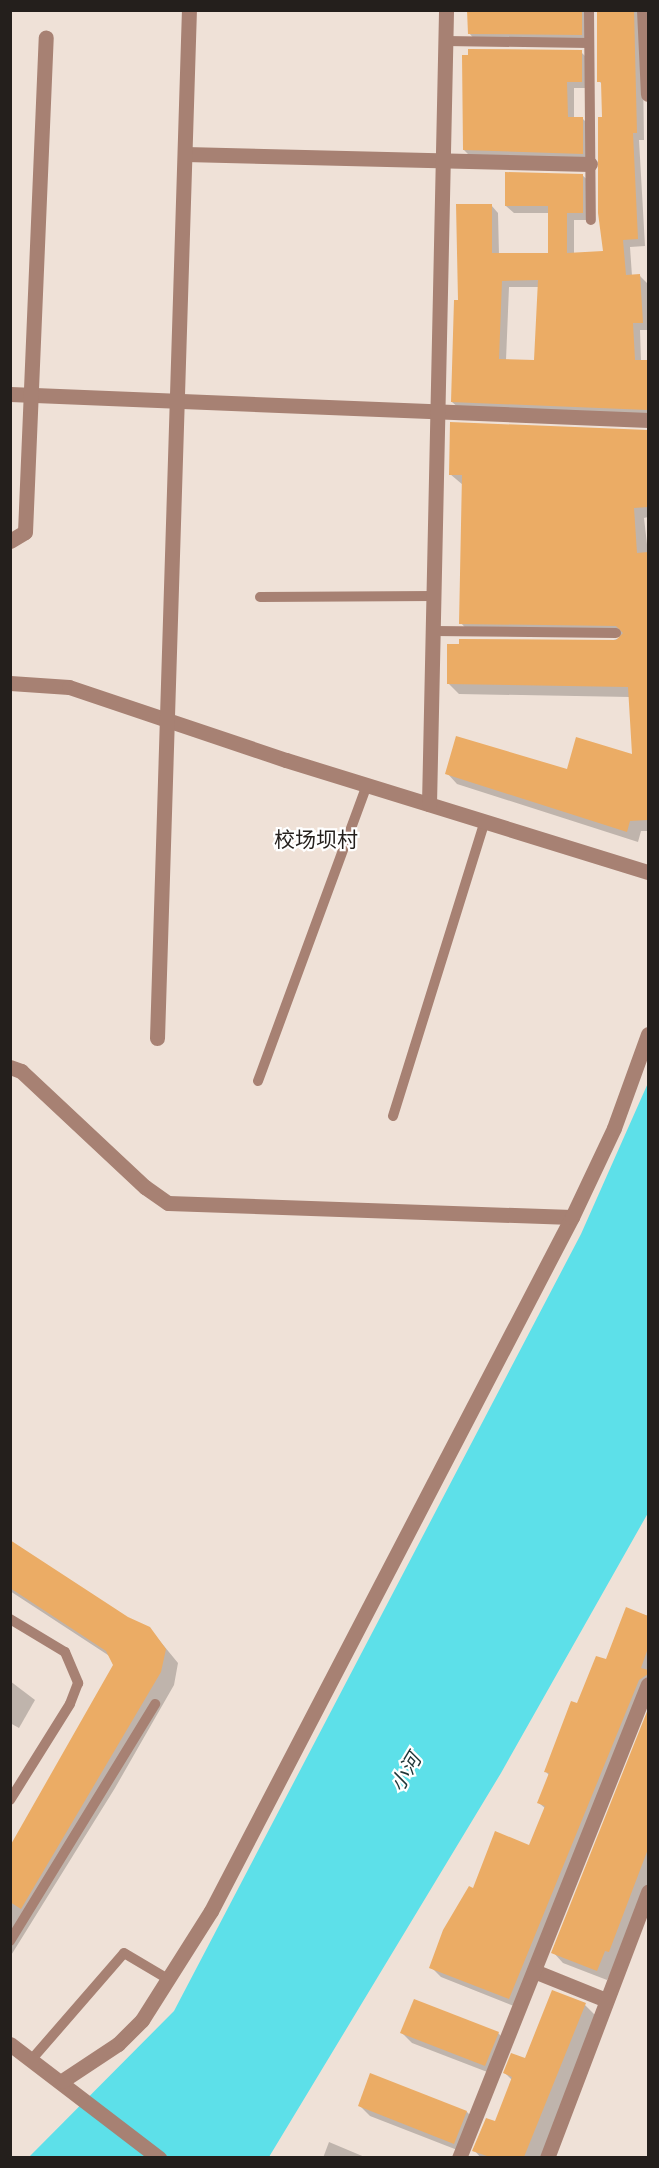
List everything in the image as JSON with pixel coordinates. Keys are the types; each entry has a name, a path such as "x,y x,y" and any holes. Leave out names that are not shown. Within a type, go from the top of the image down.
{"street":[{"path":"157,1038 170,720 189,10"},
{"path":"429,804 445,160 446,10"},
{"path":"644,10 648,94"},
{"path":"10,541 26,532 46,37"},
{"path":"185,154 590,164"},
{"path":"10,394 648,420"},
{"path":"10,682 69,687 429,804 648,872"},
{"path":"68,2085 118,2043 141,2019 211,1911 572,1217 614,1128 648,1034"},
{"path":"10,1067 21,1071 145,1187 168,1203 572,1217"},
{"path":"459,2157 648,1684"},
{"path":"547,2157 648,1892"},
{"path":"534,1971 606,2000"},
{"path":"10,2044 68,2085 159,2157"}],"lane":[{"path":"589,10 591,220"},
{"path":"446,41 589,43"},
{"path":"260,597 434,597"},
{"path":"434,631 616,633"},
{"path":"258,1081 367,784"},
{"path":"393,1116 485,821"},
{"path":"10,1619 65,1652 78,1683 70,1704 10,1800"},
{"path":"10,1941 154,1704"},
{"path":"32,2059 124,1953 168,1979"}],"water":[{"name":"小河","path":"648,1083 648,1513 501,1773 269,2157 28,2158 174,2011 581,1234"}],"building":[{"path":"467,10 582,10 582,35 468,34"},
{"path":"597,10 634,10 637,133 633,133 638,239 623,240 626,275 640,274 643,323 633,323 635,360 647,360 648,410 451,402 454,300 458,300 456,204 492,204 492,253 548,253 548,206 505,206 505,172 583,174 583,213 567,213 567,253 603,251 598,213 598,117 602,117 601,82 597,82","holes":["538,280 534,360 499,359 502,281"]},
{"path":"468,49 582,50 582,82 567,82 568,117 583,117 583,154 463,150 462,55 468,55"},
{"path":"450,422 648,430 648,507 634,508 637,553 648,552 648,820 630,821 627,832 445,774 456,736 567,769 576,737 632,754 628,687 447,684 447,644 459,644 459,639 616,640 623,633 616,626 459,624 462,475 449,475"},
{"path":"10,1540 128,1617 150,1627 166,1649 161,1672 21,1909 10,1902 10,1846 113,1665 106,1651 10,1588"},
{"path":"626,1607 648,1616 648,1648 641,1668 648,1670 648,1674 639,1680 509,1999 429,1968 443,1930 469,1886 473,1888 495,1831 529,1845 545,1806 537,1803 549,1773 544,1772 571,1701 577,1703 596,1656 606,1659"},
{"path":"648,1709 648,1849 609,1952 605,1951 597,1971 551,1953"},
{"path":"552,1990 586,2003 524,2157 490,2157 472,2151 486,2118 495,2121 512,2077 503,2073 511,2053 525,2058"},
{"path":"414,1999 499,2032 485,2066 400,2033"},
{"path":"370,2073 467,2111 454,2144 358,2106"}],"district":[{"name":"校场坝村","path":"316,839"}]}
